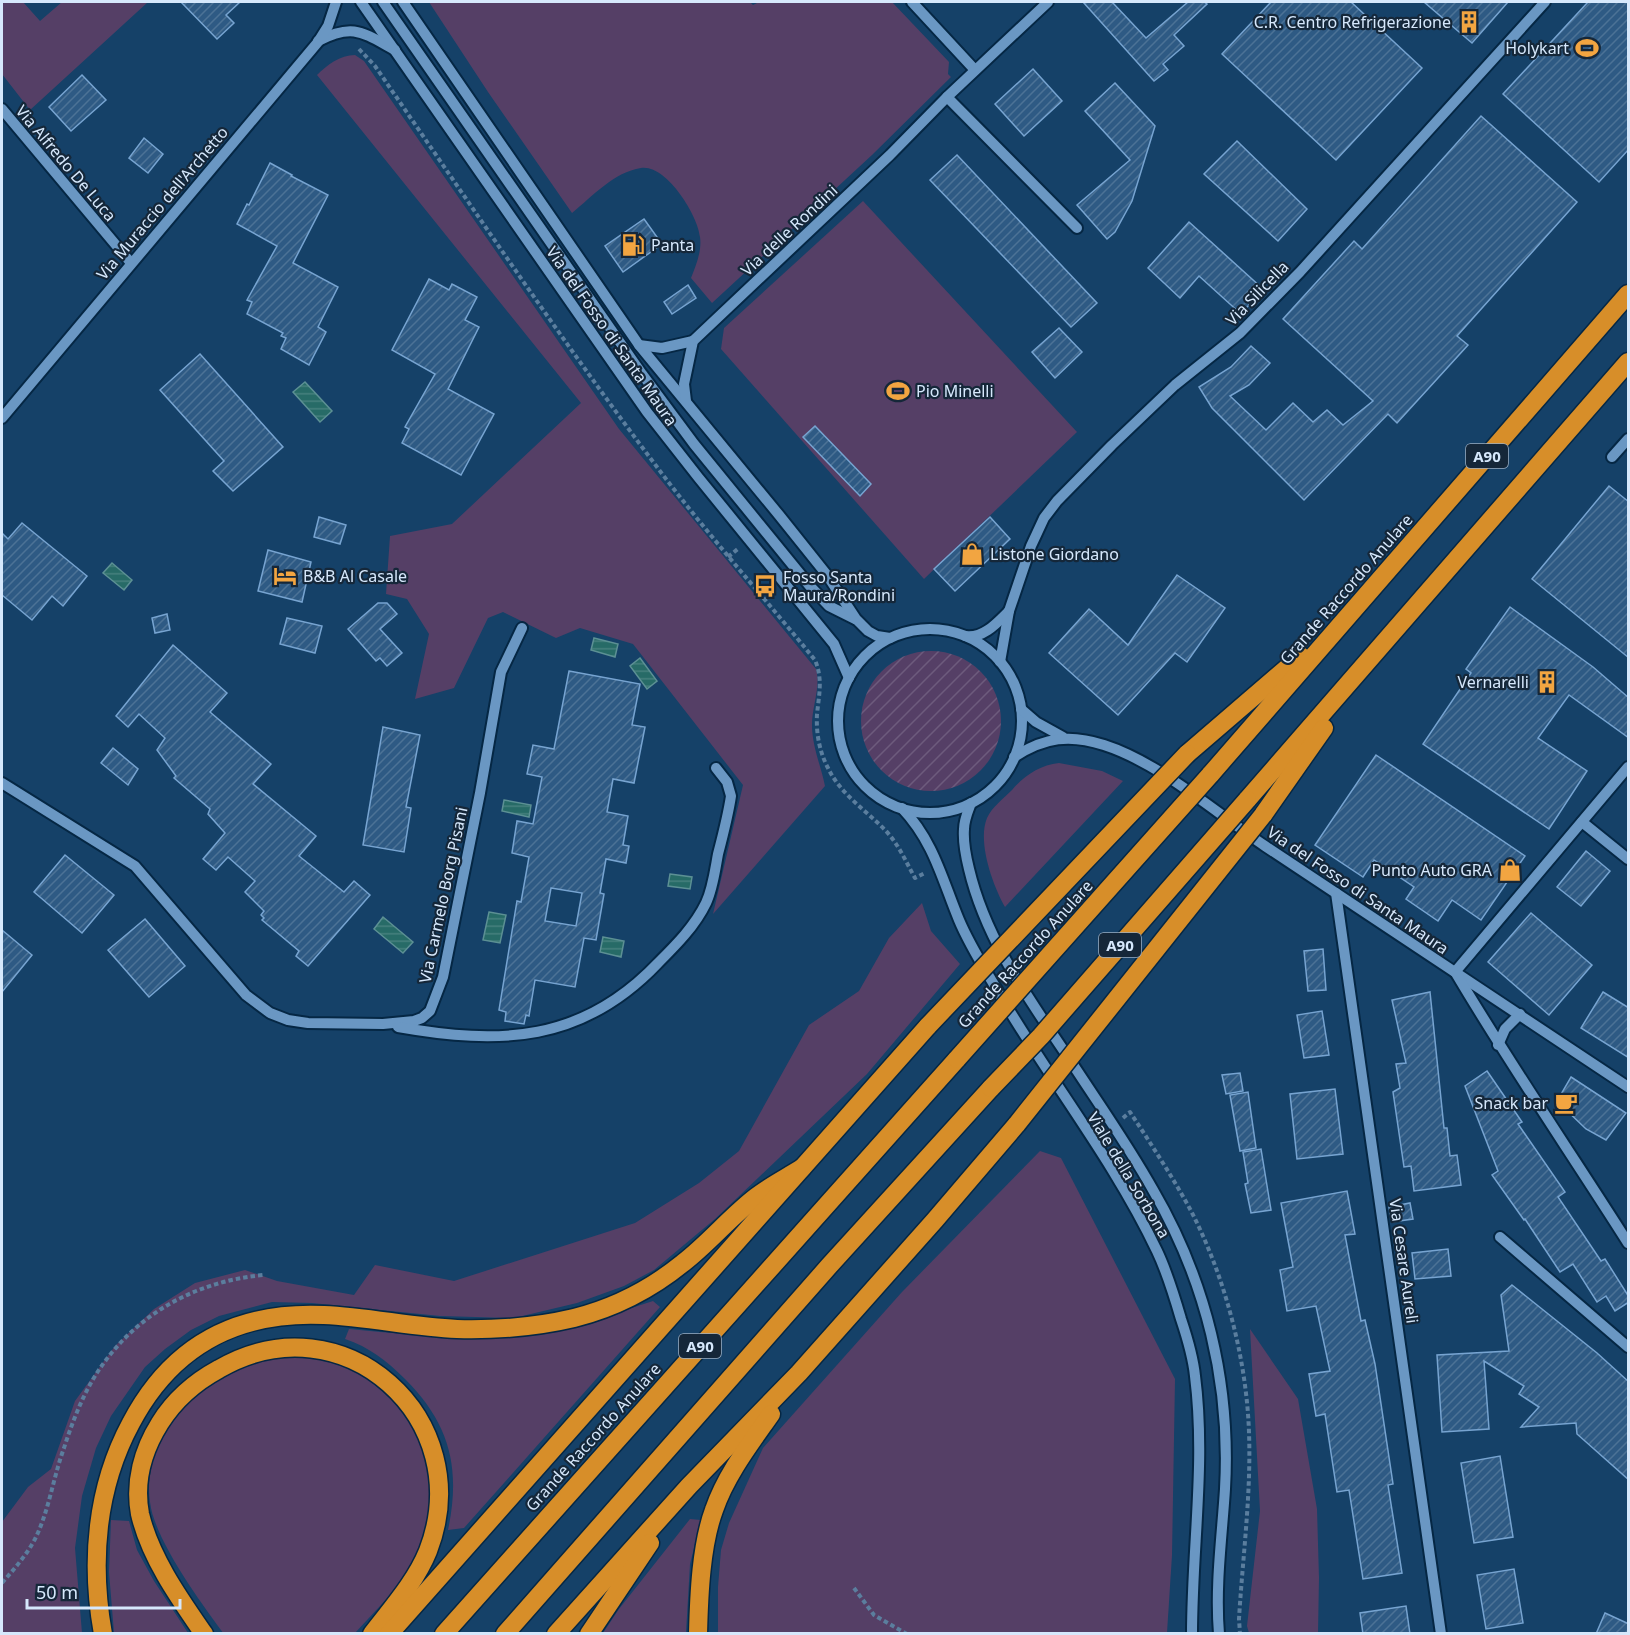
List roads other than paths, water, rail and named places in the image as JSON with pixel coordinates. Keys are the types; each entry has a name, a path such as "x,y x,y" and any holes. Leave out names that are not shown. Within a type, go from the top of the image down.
{"highway":[{"name":"Grande Raccordo Anulare","path":"444,1634 1210,775 1629,294"},
{"name":"A90","path":"505,1634 829,1266 1041,1036 1629,363"},
{"path":"389,1634 928,1026 1187,754 1346,618"},
{"path":"556,1634 688,1486 799,1373 1017,1124 1263,815 1374,655"},
{"path":"103,1634 96,1560 100,1512 108,1479 119,1447 140,1406 168,1370 194,1348 241,1324 293,1315 324,1315 457,1329 512,1327 573,1318 619,1303 658,1281 684,1263 754,1198 802,1168"},
{"path":"204,1634 174,1587 146,1533 138,1498 141,1467 150,1442 162,1420 188,1389 207,1375 244,1356 293,1347 336,1353 357,1361 379,1376 410,1407 428,1434 436,1455 439,1500 429,1549 416,1573 372,1634"},
{"path":"699,1634 704,1545 714,1508 742,1457 799,1373"},
{"path":"589,1634 688,1486"}],"street":[{"name":"Via Muraccio dell'Archetto","path":"2,418 318,42 328,26 336,2"},
{"name":"Via del Fosso di Santa Maura","path":"361,2 647,412 834,644 849,678"},
{"name":"Via del Fosso di Santa Maura","path":"383,2 635,364 694,444 809,585 829,606 856,619"},
{"name":"Via del Fosso di Santa Maura","path":"403,2 639,345 827,575 856,619 868,631 877,636 890,638"},
{"path":"912,2 975,70"},
{"name":"Via delle Rondini","path":"693,341 890,155 1047,2"},
{"name":"Via Silicella","path":"1000,662 1009,611 1037,532 1044,518 1062,494 1175,385 1240,333 1300,272 1545,2"},
{"path":"318,42 337,32 351,31 397,51"},
{"path":"947,97 1077,228"},
{"name":"Via Alfredo De Luca","path":"2,109 131,263"},
{"path":"639,345 662,348 693,341 684,384 686,401"},
{"path":"1612,457 1629,438"},
{"name":"Via Silicella","path":"964,636 972,637 984,632 1009,611"},
{"name":"Via Carmelo Borg Pisani","path":"2,783 135,866 246,995 264,1009 282,1018 301,1022 383,1024 414,1022 423,1018 433,1006 439,991 450,948 501,672 522,628"},
{"path":"927,629 964,636 984,647 1000,662 1010,676 1021,709 1021,734 1014,758 999,782 989,792 971,803 949,811 918,812 902,808 876,795 865,786 843,749 839,734 839,706 849,678 866,655 890,638 927,629"},
{"name":"Via del Fosso di Santa Maura","path":"1021,709 1036,722 1063,737 1107,746 1150,766 1264,846 1629,1087"},
{"name":"Via del Fosso di Santa Maura","path":"1014,758 1033,747 1063,737"},
{"path":"1629,767 1455,972 1498,1045 1564,1141 1629,1243"},
{"path":"383,1024 443,1033 522,1035 554,1029 587,1017 618,1000 667,954 691,927 706,901 731,796 727,782 716,768"},
{"name":"Viale della Sorbona","path":"971,803 964,826 965,844 973,884 987,924 1008,964 1153,1189 1182,1244 1204,1303 1219,1372 1225,1421 1225,1488 1218,1585 1219,1634"},
{"name":"Viale della Sorbona","path":"902,808 921,831 939,864 952,902 975,952 1016,1023 1133,1205 1157,1252 1176,1302 1195,1373 1201,1442 1200,1493 1192,1588 1192,1634"},
{"path":"1582,822 1629,859"},
{"name":"Via Cesare Aureli","path":"1336,893 1442,1634"},
{"path":"1498,1045 1505,1029 1520,1014"},
{"path":"1500,1237 1629,1347"}],"place":[{"name":"C.R. Centro Refrigerazione","path":"1469,22"},
{"name":"Holykart","path":"1587,48"},
{"name":"Panta","path":"633,245"},
{"name":"Pio Minelli","path":"898,391"},
{"name":"Listone Giordano","path":"972,554"},
{"name":"B&B Al Casale","path":"285,576"},
{"name":"Fosso Santa Maura/Rondini","path":"765,586"},
{"name":"Vernarelli","path":"1547,682"},
{"name":"Punto Auto GRA","path":"1510,870"},
{"name":"Snack bar","path":"1566,1103"}]}
